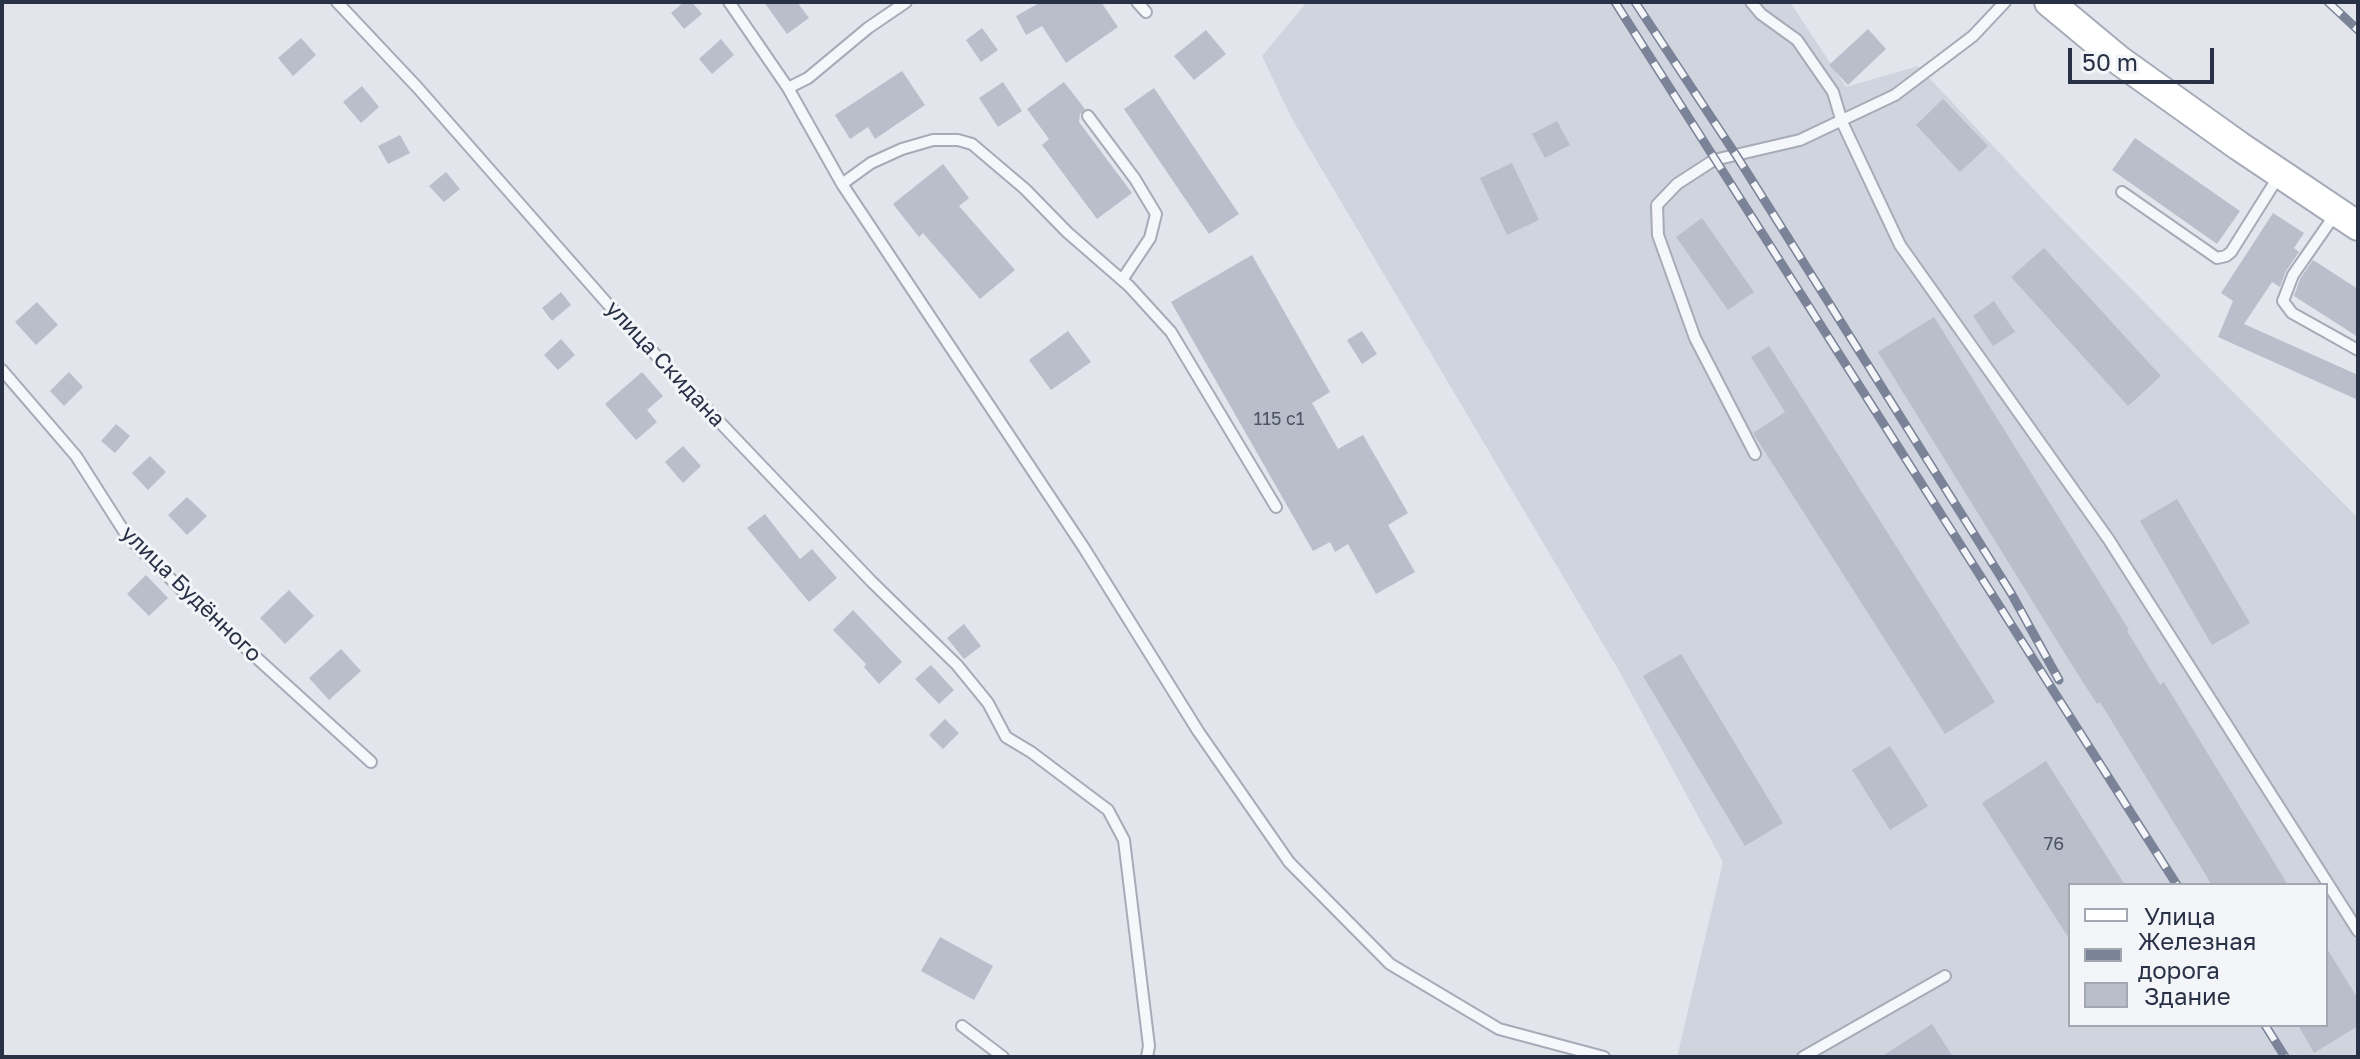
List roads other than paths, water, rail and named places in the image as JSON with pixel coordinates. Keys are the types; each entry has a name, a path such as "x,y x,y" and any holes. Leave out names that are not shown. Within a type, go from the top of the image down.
{"street":[{"path":"2049,2 2120,61 2347,218"}],"lane":[{"name":"улица Скидана","path":"337,2 417,87 613,310 871,581 957,665 988,703 1006,737 1108,810 1124,840 1149,1046 1147,1057"},
{"path":"729,2 788,88 842,184 1084,548 1198,731 1289,862 1390,964 1499,1029 1604,1057"},
{"path":"788,88 826,65 868,28 906,2"},
{"path":"1137,2 1146,12"},
{"path":"1751,2 1761,14 1797,40 1833,92 1842,122 1900,245 2109,540 2327,883"},
{"path":"1755,454 1695,338 1658,235 1657,205 1677,184 1714,160 1800,140 1895,95 1973,36 2005,2"},
{"path":"1088,116 1135,179 1156,214 1150,238 1122,280"},
{"path":"842,184 871,163 902,149 933,140 958,140 972,144 1122,280 1171,332 1276,507"},
{"path":"2122,192 2217,258 2231,252 2281,173"},
{"path":"2347,218 2293,275 2283,301 2292,313 2358,350"},
{"name":"улица Будённого","path":"2,370 76,456 127,536 371,762"},
{"path":"2328,884 2358,931"},
{"path":"1803,1057 1945,976"},
{"path":"962,1026 1003,1057"}],"railway":[{"path":"1615,2 2176,883"},
{"path":"1635,2 1736,155 2011,593 2059,680"},
{"path":"2328,2 2358,30"},
{"path":"2266,1027 2285,1057"}]}
